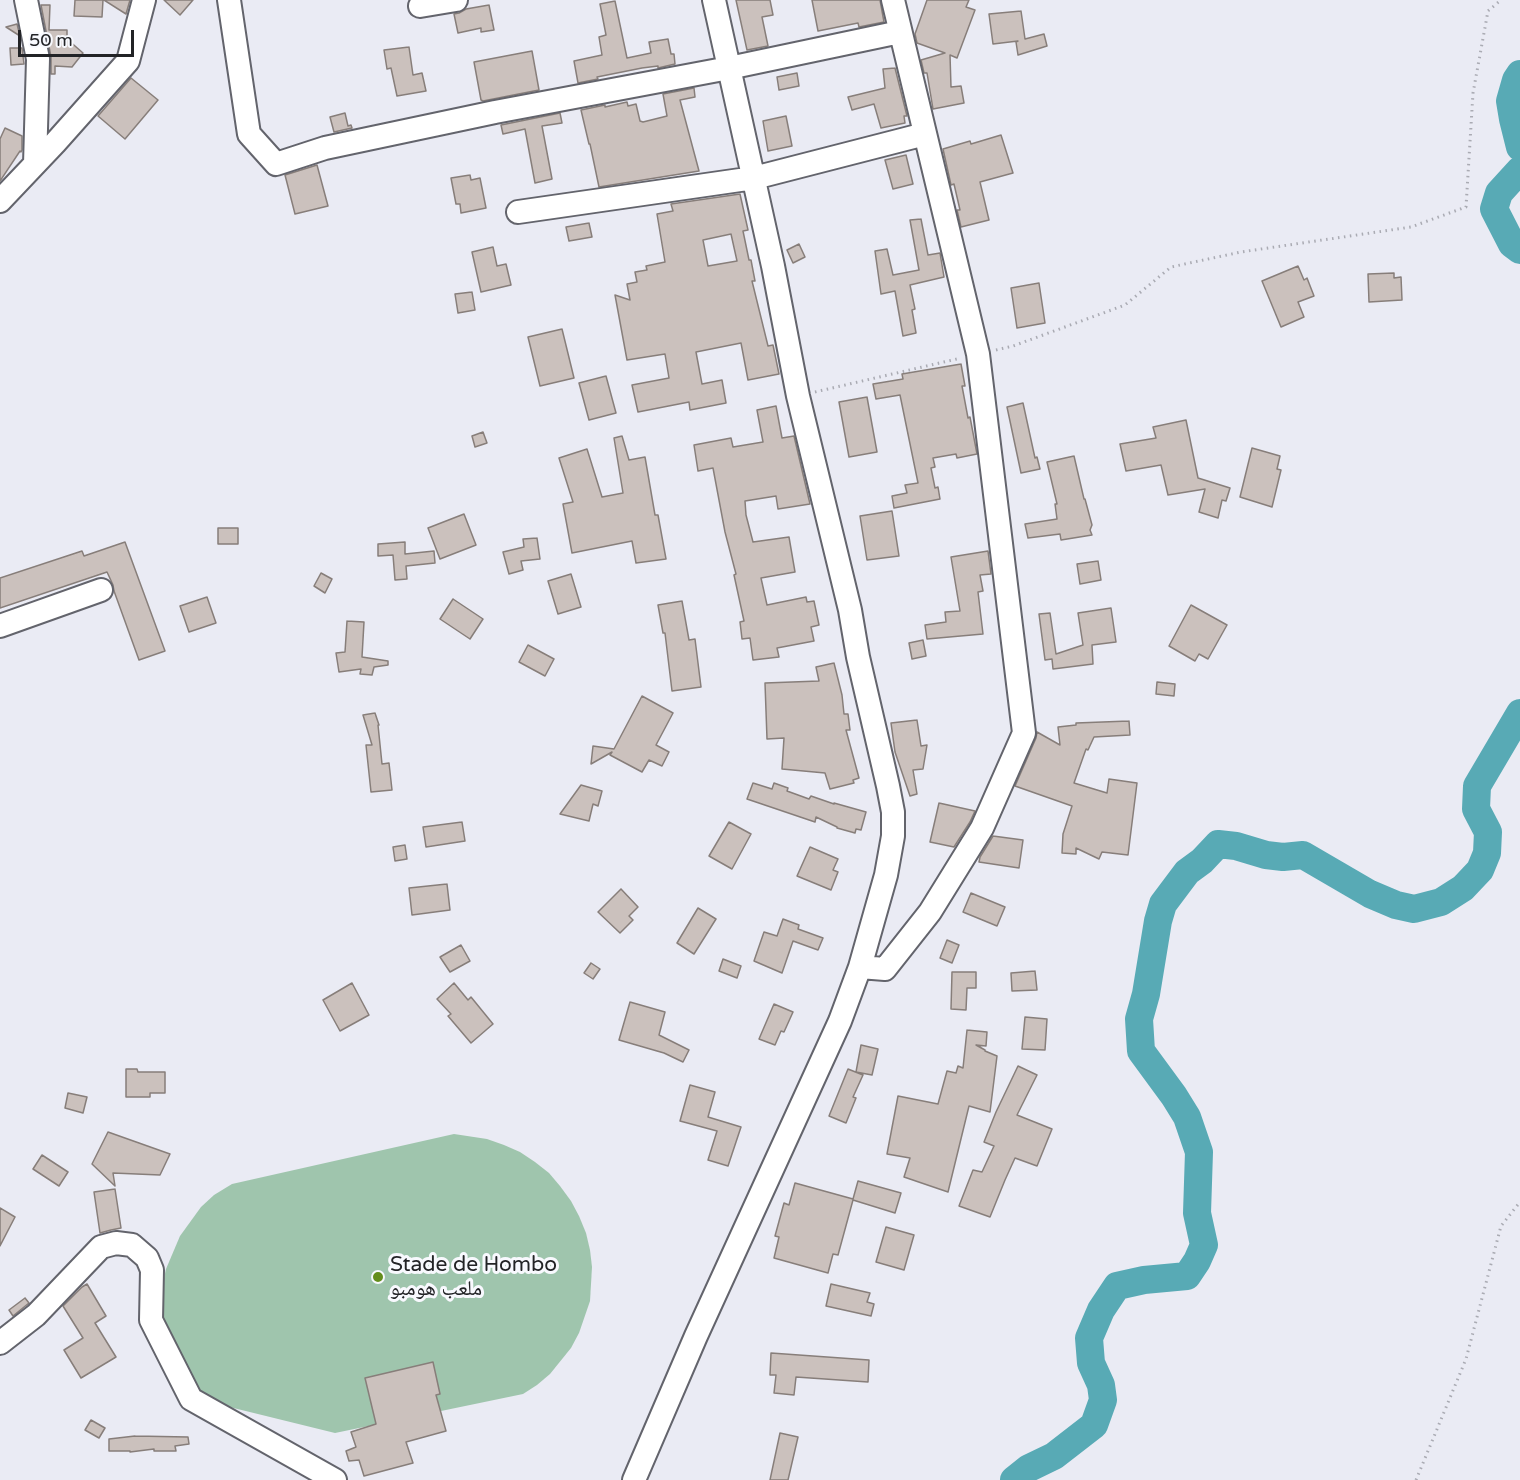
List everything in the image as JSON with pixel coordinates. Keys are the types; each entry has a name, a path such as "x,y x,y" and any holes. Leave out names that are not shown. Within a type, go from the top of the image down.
{"street":[{"path":"26,0 38,59 35,164"},
{"path":"0,201 128,61 144,0"},
{"path":"229,0 249,134 276,164 325,148 495,112 729,68 900,32"},
{"path":"420,6 456,0"},
{"path":"634,1480 696,1336 840,1021 860,967 886,875 893,836 893,812 858,657 850,610 798,396 754,178 714,0"},
{"path":"860,967 885,969 930,912 982,828 1024,733 978,354 893,0"},
{"path":"518,212 754,178 925,134"},
{"path":"0,626 101,590"},
{"path":"0,1344 36,1315 101,1247 116,1243 132,1245 147,1258 152,1270 151,1320 191,1399 335,1480"}],"path":[{"path":"798,396 1013,345 1125,304 1171,267 1241,252 1411,227 1466,207 1473,93 1488,11 1501,0"},
{"path":"1416,1480 1466,1359 1501,1226 1520,1202"}],"green space":[{"name":"Stade de Hombo ملعب هومبو","path":"454,1134 487,1139 520,1152 535,1162 549,1173 571,1201 586,1233 592,1267 590,1301 571,1348 550,1374 523,1394 335,1433 201,1400 161,1325 162,1287 166,1269 180,1236 201,1207 214,1195 232,1184"}],"building":[{"path":"75,0 103,0 102,17 74,16"},
{"path":"104,0 130,0 126,14"},
{"path":"164,0 193,0 180,15"},
{"path":"736,0 770,0 773,15 762,17 768,46 747,50"},
{"path":"812,0 880,0 884,22 859,27 858,23 818,31"},
{"path":"927,0 969,0 966,7 975,10 957,58 950,55 951,87 961,86 964,103 933,109 927,73 924,73 921,60 945,53 917,43 915,34"},
{"path":"615,1 627,58 651,53 649,42 668,39 675,64 658,68 658,66 642,68 578,83 574,61 602,55 599,37 606,35 600,4"},
{"path":"41,5 50,5 49,30 67,30 67,39 83,53 72,67 55,66 55,74 51,74 51,57"},
{"path":"489,5 494,30 481,32 481,28 458,33 454,14 466,9"},
{"path":"1021,11 1025,39 1044,34 1047,46 1018,55 1016,42 1018,41 993,44 989,14"},
{"path":"17,24 20,36 6,27"},
{"path":"409,47 413,75 422,73 426,91 397,96 391,68 387,69 384,50"},
{"path":"10,48 22,48 24,64 11,65"},
{"path":"532,51 539,90 481,100 474,62"},
{"path":"895,68 907,116 904,116 905,123 881,128 874,104 852,110 848,97 885,88 883,69"},
{"path":"797,73 799,86 779,90 777,77"},
{"path":"131,78 158,100 125,139 98,116"},
{"path":"694,88 695,97 680,100 699,171 599,187 581,110 627,102 628,106 636,104 640,121 643,122 667,116 663,94"},
{"path":"345,113 348,126 351,125 352,128 334,132 330,117"},
{"path":"560,113 562,123 542,126 552,179 535,183 525,129 503,134 501,125"},
{"path":"786,116 792,146 768,151 763,121"},
{"path":"5,128 22,136 22,150 0,181 0,139"},
{"path":"1001,135 1013,173 980,182 989,220 961,227 954,184 951,185 943,149"},
{"path":"906,155 913,184 893,189 885,160"},
{"path":"317,165 328,206 295,214 285,175"},
{"path":"470,175 471,180 480,178 486,208 461,213 460,204 456,204 451,178"},
{"path":"740,194 748,230 743,231 755,281 752,281 768,346 773,345 779,374 748,380 741,343 696,352 702,384 722,380 726,403 690,410 689,402 638,412 632,385 669,378 665,354 627,360 615,295 630,300 627,284 637,282 635,272 647,270 646,266 665,262 657,214 673,211 671,204","holes":["731,234 737,261 708,266 703,240"]},
{"path":"921,219 928,255 940,253 944,277 910,285 915,309 912,310 916,333 903,336 895,291 881,294 875,251 887,249 893,275 919,270 910,220"},
{"path":"589,223 592,237 569,241 566,227"},
{"path":"799,244 805,257 793,263 787,250"},
{"path":"493,247 497,266 506,264 511,285 481,292 472,252"},
{"path":"1298,266 1304,280 1307,278 1314,296 1298,302 1304,317 1281,327 1262,281"},
{"path":"1394,273 1394,278 1401,277 1402,300 1369,302 1368,274"},
{"path":"1039,283 1045,323 1017,328 1011,288"},
{"path":"472,292 475,310 458,313 455,294"},
{"path":"562,329 574,378 540,386 528,337"},
{"path":"961,364 965,386 962,386 977,454 957,458 956,454 933,458 935,467 931,468 940,499 894,508 892,496 907,493 905,485 918,483 900,395 876,399 873,384 903,379 902,374"},
{"path":"606,376 616,413 589,420 579,383"},
{"path":"867,397 877,452 849,457 839,402"},
{"path":"1023,403 1035,458 1037,457 1040,469 1021,473 1007,407"},
{"path":"776,406 782,438 794,436 810,504 778,509 776,496 745,501 746,515 753,542 789,537 795,572 761,578 767,605 806,597 807,602 814,601 819,625 811,627 814,641 777,648 779,657 753,660 750,638 742,639 740,622 744,621 713,468 698,471 694,445 731,438 733,447 763,442 757,410"},
{"path":"1186,420 1198,478 1230,488 1226,501 1222,500 1218,518 1199,512 1205,489 1168,495 1161,465 1126,471 1120,444 1156,438 1153,427"},
{"path":"483,432 487,443 475,447 472,436"},
{"path":"622,436 629,460 645,457 655,515 658,515 666,559 636,563 632,541 572,553 563,504 573,502 559,458 587,449 602,497 623,493 614,438"},
{"path":"1252,448 1280,456 1277,469 1281,470 1272,507 1240,497"},
{"path":"1074,456 1092,525 1090,530 1092,535 1061,540 1060,534 1028,538 1025,524 1057,519 1055,504 1057,504 1047,462"},
{"path":"892,511 899,556 867,560 860,516"},
{"path":"464,514 476,545 440,559 428,528"},
{"path":"218,528 238,528 238,544 218,544"},
{"path":"537,538 540,559 521,561 523,570 509,574 503,552 524,547 523,539"},
{"path":"125,542 165,651 139,660 107,572 0,608 0,578 82,551 84,556"},
{"path":"405,542 405,554 434,551 435,563 406,566 407,579 395,580 393,555 378,556 378,544"},
{"path":"988,551 991,574 980,575 983,591 978,592 983,634 927,639 925,625 946,622 945,612 960,611 951,557"},
{"path":"1098,561 1101,580 1080,584 1077,564"},
{"path":"321,573 332,579 325,593 314,586"},
{"path":"571,574 581,607 558,614 548,581"},
{"path":"207,597 216,623 189,632 180,606"},
{"path":"453,599 483,619 470,639 440,619"},
{"path":"682,601 689,640 695,639 701,687 672,691 665,633 663,633 658,605"},
{"path":"1191,605 1227,625 1208,659 1199,654 1195,661 1169,646"},
{"path":"1111,608 1116,642 1092,645 1093,664 1053,669 1052,659 1045,660 1039,614 1050,613 1056,654 1083,645 1078,613"},
{"path":"347,621 364,622 362,657 388,661 388,665 374,667 372,675 360,674 361,669 339,672 336,653 345,652"},
{"path":"923,640 926,656 912,659 909,643"},
{"path":"528,645 554,659 545,676 519,662"},
{"path":"834,663 844,714 848,714 850,730 846,730 859,778 853,780 854,783 830,789 825,773 782,769 784,738 767,739 765,683 819,681 816,667"},
{"path":"1157,682 1175,684 1174,696 1156,694"},
{"path":"642,696 673,713 656,745 669,752 662,766 649,760 642,772 610,755 612,752 591,764 593,746 614,749"},
{"path":"375,713 379,725 382,764 389,763 392,790 371,792 366,745 372,745 363,715"},
{"path":"917,720 921,746 927,745 923,769 913,770 917,794 910,796 895,752 891,723"},
{"path":"1129,721 1130,735 1094,737 1088,750 1086,749 1074,783 1107,793 1109,779 1137,783 1128,855 1102,852 1099,859 1076,848 1076,854 1062,853 1063,834 1072,806 1015,786 1037,732 1060,745 1058,727 1076,725 1076,723"},
{"path":"753,783 772,789 774,783 788,788 787,791 809,799 811,796 866,812 861,830 856,829 855,833 837,828 816,817 815,822 747,799"},
{"path":"581,785 602,791 598,806 593,804 589,821 560,814"},
{"path":"939,803 975,811 954,847 930,842"},
{"path":"462,822 465,841 426,847 423,827"},
{"path":"729,822 751,834 732,869 709,856"},
{"path":"993,836 1023,840 1019,868 979,862"},
{"path":"405,845 407,859 395,861 393,847"},
{"path":"810,847 838,859 833,870 838,872 831,890 797,876"},
{"path":"447,884 450,910 412,915 409,888"},
{"path":"621,889 638,907 629,916 633,920 620,933 598,912"},
{"path":"971,893 1005,907 997,926 963,912"},
{"path":"698,908 716,919 694,954 677,943"},
{"path":"783,919 799,925 798,929 823,938 818,950 793,941 782,973 754,961 764,932 777,936"},
{"path":"947,940 959,945 952,963 940,958"},
{"path":"461,945 470,961 450,972 440,957"},
{"path":"723,959 741,966 737,978 719,971"},
{"path":"591,963 600,969 593,979 584,973"},
{"path":"1035,971 1037,990 1012,991 1011,973"},
{"path":"952,972 976,972 976,988 967,988 966,1010 951,1009"},
{"path":"352,983 369,1015 340,1031 323,1000"},
{"path":"454,983 468,1000 471,997 493,1024 471,1043 448,1016 451,1014 437,999"},
{"path":"630,1002 665,1012 659,1035 689,1050 683,1062 664,1053 619,1040"},
{"path":"774,1004 793,1012 775,1045 759,1039"},
{"path":"1025,1017 1047,1019 1045,1050 1022,1049"},
{"path":"967,1030 987,1032 986,1046 976,1045 997,1056 990,1112 969,1106 948,1192 904,1177 910,1158 887,1154 898,1096 938,1104 947,1071 956,1073 958,1066 963,1068"},
{"path":"861,1045 878,1049 872,1075 856,1072"},
{"path":"1018,1066 1037,1075 1017,1115 1052,1129 1037,1166 1015,1158 990,1217 959,1206 973,1170 982,1172 994,1146 984,1142"},
{"path":"126,1069 137,1069 138,1072 165,1072 165,1093 150,1093 150,1097 126,1097"},
{"path":"848,1069 863,1075 853,1097 856,1098 846,1123 829,1116"},
{"path":"690,1085 715,1092 708,1117 741,1127 728,1166 708,1160 717,1131 680,1121"},
{"path":"68,1093 87,1097 83,1113 65,1108"},
{"path":"108,1132 170,1154 160,1175 113,1173 115,1186 92,1164"},
{"path":"42,1155 68,1172 59,1186 33,1169"},
{"path":"858,1181 901,1193 895,1213 853,1200 838,1255 833,1254 828,1273 774,1258 779,1237 775,1236 784,1203 789,1205 795,1183 853,1199"},
{"path":"115,1189 121,1228 100,1233 94,1192"},
{"path":"0,1208 15,1217 0,1246"},
{"path":"886,1227 914,1235 904,1270 876,1262"},
{"path":"87,1284 106,1316 95,1323 116,1357 81,1378 64,1350 83,1338 63,1306"},
{"path":"831,1284 870,1293 867,1302 874,1304 871,1316 826,1306"},
{"path":"25,1298 29,1303 13,1316 9,1310"},
{"path":"771,1353 869,1360 868,1382 796,1377 794,1395 774,1393 776,1375 770,1375"},
{"path":"433,1362 440,1394 436,1395 446,1431 406,1442 413,1463 364,1476 359,1460 349,1461 346,1451 356,1447 351,1432 376,1424 365,1378"},
{"path":"91,1420 105,1428 99,1438 85,1430"},
{"path":"780,1433 798,1437 788,1480 770,1480"},
{"path":"135,1436 188,1437 189,1444 175,1446 176,1451 154,1451 154,1449 130,1452 109,1451 109,1439"}],"waterway":[{"path":"1520,74 1510,101 1520,147"},
{"path":"1520,170 1499,193 1494,209 1512,244 1520,250"},
{"path":"1014,1480 1029,1468 1054,1456 1094,1425 1103,1400 1101,1385 1091,1363 1089,1338 1101,1310 1117,1286 1144,1280 1187,1276 1204,1245 1197,1213 1199,1152 1187,1117 1141,1051 1139,1019 1163,904 1187,872 1202,861 1218,844 1236,846 1266,855 1283,857 1303,855 1370,894 1396,905 1414,909 1441,902 1463,888 1480,870 1487,853 1488,832 1476,809 1477,786 1520,713"}],"place":[{"name":"Stade de Hombo ملعب هومبو","path":"378,1277"}]}
